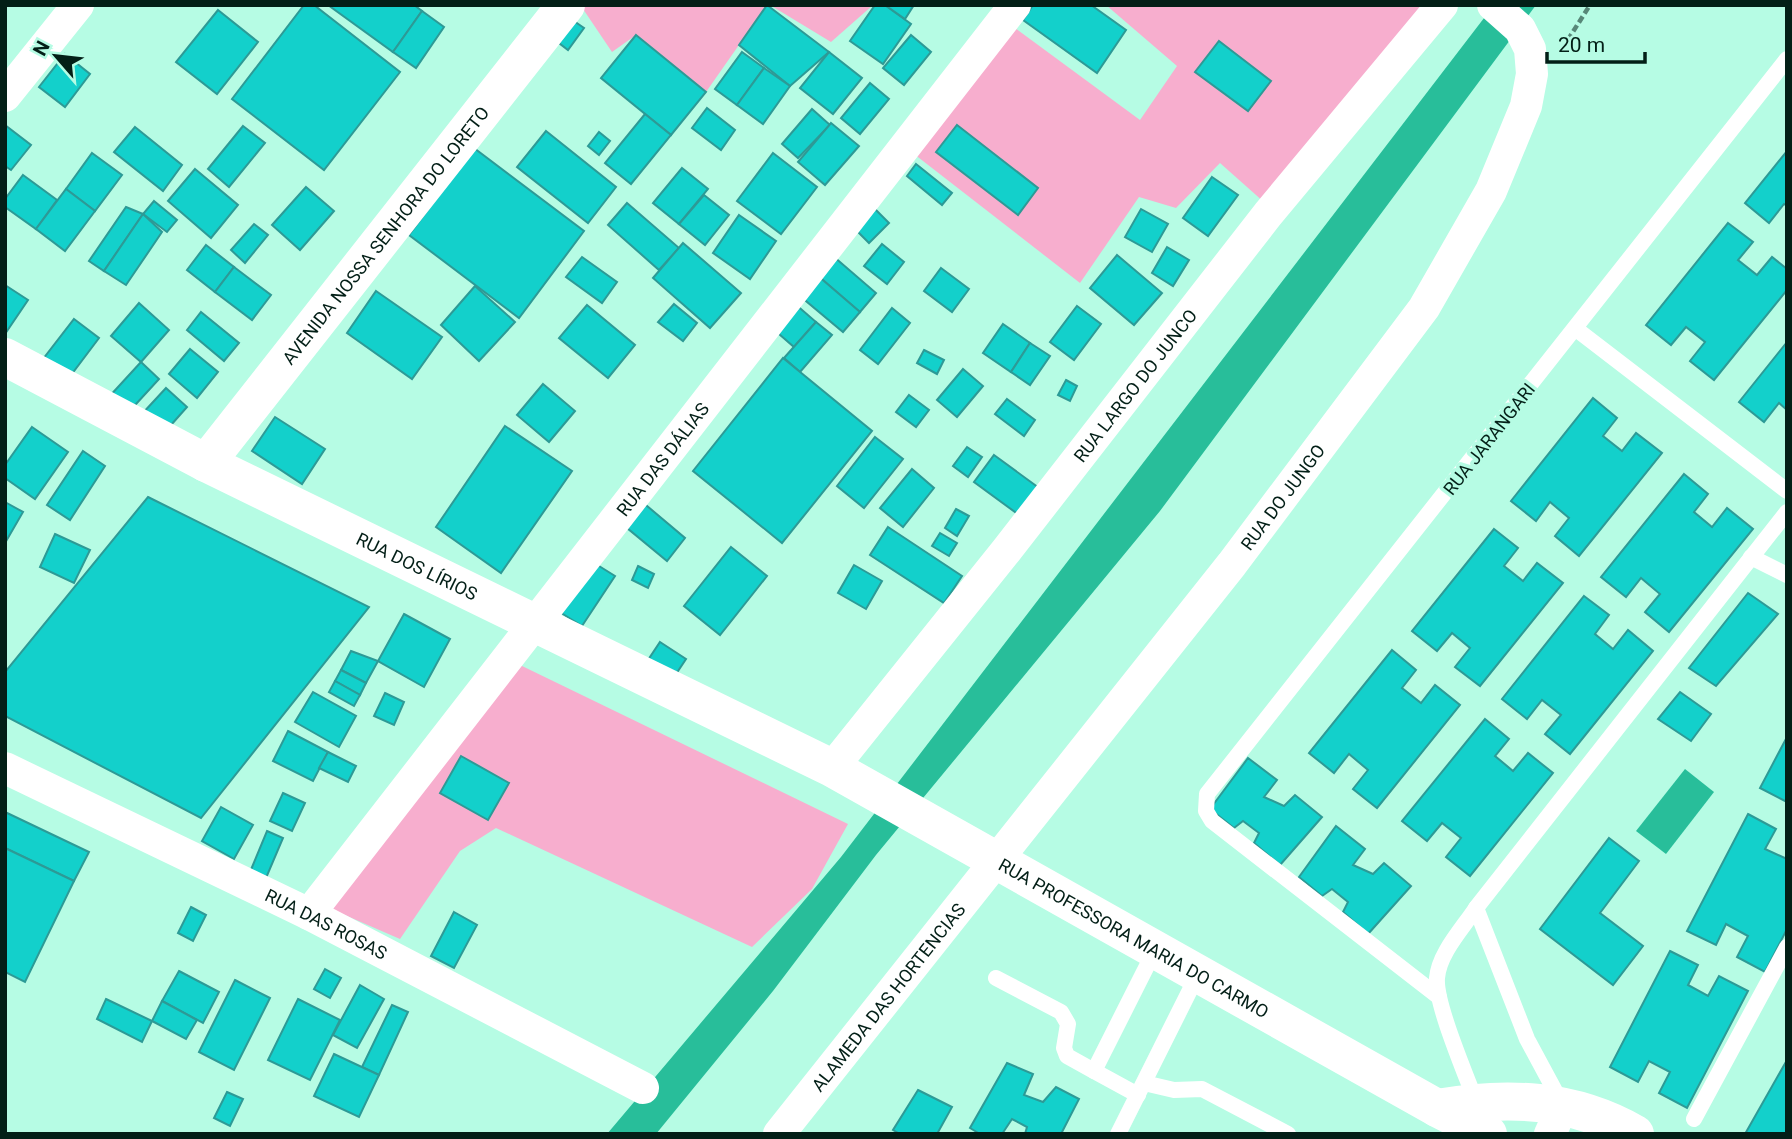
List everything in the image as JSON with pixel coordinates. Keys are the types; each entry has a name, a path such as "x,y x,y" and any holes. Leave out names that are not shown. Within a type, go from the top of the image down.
{"street":[{"path":"5,96 78,5"},
{"name":"AVENIDA NOSSA SENHORA DO LORETO","path":"206,463 566,5"},
{"name":"RUA DAS DÁLIAS","path":"309,914 1015,5"},
{"name":"RUA LARGO DO JUNCO","path":"832,768 1006,551 1268,214 1442,5"},
{"name":"RUA DO JUNGO","path":"994,859 1233,564 1424,307 1491,191 1526,106 1532,74 1530,49 1520,29 1493,5"},
{"name":"RUA DOS LÍRIOS","path":"5,357 206,463 832,768"},
{"name":"RUA DAS ROSAS","path":"5,768 309,914 643,1088"},
{"name":"RUA PROFESSORA MARIA DO CARMO","path":"832,768 1437,1108 1484,1123 1529,1100 1557,1120 1613,1121 1635,1134"},
{"name":"ALAMEDA DAS HORTENCIAS","path":"779,1134 994,859"}],"lane":[{"name":"RUA JARANGARI","path":"1439,997 1212,821 1206,811 1207,794 1787,59"},
{"path":"1576,329 1787,491"},
{"path":"1484,1123 1439,997 1437,977 1445,954 1476,908 1787,512"},
{"path":"1751,557 1787,575"},
{"path":"1476,908 1557,1120"},
{"path":"1694,1119 1787,947"},
{"path":"1094,1071 1155,950"},
{"path":"1118,1134 1198,974"},
{"path":"996,978 1061,1012 1068,1024 1064,1048 1067,1056 1094,1071 1141,1089 1202,1088 1288,1134"}],"shaded area":[{"path":"767,5 706,92 636,35 612,52 581,6"},
{"path":"770,5 873,5 831,42"},
{"path":"1106,5 1427,5 1265,203 1220,163 1176,208 1139,197 1080,283 914,154 1015,28 1140,120 1177,66"},
{"path":"1494,5 1536,5 1160,511 876,855 773,991 656,1134 607,1134 841,857"},
{"path":"520,665 848,824 812,889 752,947 496,828 460,851 400,939 324,906"},
{"path":"1685,769 1714,792 1666,854 1636,831"}],"building":[{"path":"304,5 314,5 400,72 324,170 232,99"},
{"path":"328,5 414,5 422,11 393,52"},
{"path":"767,5 829,52 790,86 739,45"},
{"path":"875,5 885,5 911,24 883,64 850,41"},
{"path":"885,5 914,5 905,19"},
{"path":"1033,5 1091,5 1126,30 1097,73 1023,20"},
{"path":"218,10 258,42 217,94 176,62"},
{"path":"422,11 444,27 416,68 393,52"},
{"path":"571,19 584,28 568,50 555,40"},
{"path":"636,35 706,92 671,135 601,78"},
{"path":"911,35 931,52 904,85 883,68"},
{"path":"1219,41 1271,81 1248,111 1195,72"},
{"path":"742,52 764,68 737,105 715,89"},
{"path":"829,52 862,78 833,114 800,88"},
{"path":"65,54 90,74 65,107 39,87"},
{"path":"764,68 790,86 763,124 737,105"},
{"path":"870,83 889,99 860,134 841,118"},
{"path":"707,108 735,130 721,150 692,128"},
{"path":"812,109 830,125 798,158 782,144"},
{"path":"645,114 671,135 631,184 605,163"},
{"path":"831,123 859,146 825,185 798,162"},
{"path":"5,125 31,145 11,170 5,166"},
{"path":"957,125 1038,188 1018,215 936,152"},
{"path":"243,126 265,143 229,187 208,169"},
{"path":"135,127 182,165 163,191 114,152"},
{"path":"546,131 616,187 588,223 517,167"},
{"path":"599,132 610,141 599,155 588,146"},
{"path":"474,148 584,231 519,318 409,235"},
{"path":"1787,151 1787,206 1784,204 1769,223 1745,203"},
{"path":"92,153 122,175 95,211 66,189"},
{"path":"773,153 817,187 781,234 737,201"},
{"path":"916,164 952,193 942,205 907,176"},
{"path":"682,168 708,189 679,224 653,203"},
{"path":"195,169 238,205 211,238 168,201"},
{"path":"23,175 57,200 36,229 5,207 5,199"},
{"path":"1212,177 1238,195 1208,236 1183,218"},
{"path":"306,187 334,211 300,250 272,225"},
{"path":"66,189 95,211 65,251 36,229"},
{"path":"704,195 729,215 705,245 679,224"},
{"path":"154,201 177,220 167,232 143,214"},
{"path":"627,203 679,248 659,270 608,225"},
{"path":"872,206 889,223 869,243 852,226"},
{"path":"126,207 143,214 104,271 89,261"},
{"path":"1141,209 1168,224 1152,252 1125,237"},
{"path":"143,214 162,232 126,285 104,271"},
{"path":"739,215 776,241 750,279 713,253"},
{"path":"1728,223 1753,242 1738,260 1757,275 1772,257 1787,269 1787,290 1714,380 1690,361 1705,342 1686,327 1671,345 1646,325"},
{"path":"254,224 268,235 245,263 231,250"},
{"path":"683,243 741,293 710,328 653,278"},
{"path":"882,244 904,262 887,284 864,266"},
{"path":"206,245 234,267 215,292 187,270"},
{"path":"1167,247 1189,260 1173,286 1152,273"},
{"path":"1117,255 1162,293 1134,325 1090,288"},
{"path":"833,256 876,293 860,312 817,275"},
{"path":"582,257 617,282 602,303 566,277"},
{"path":"234,267 271,295 252,320 215,292"},
{"path":"941,268 969,289 952,312 924,291"},
{"path":"817,275 860,312 843,332 800,296"},
{"path":"5,285 28,300 5,334"},
{"path":"475,286 515,322 479,361 441,325"},
{"path":"376,291 442,337 412,379 347,333"},
{"path":"139,303 169,330 141,362 111,336"},
{"path":"794,303 816,322 794,347 772,328"},
{"path":"674,304 697,323 683,341 658,322"},
{"path":"587,305 635,345 608,378 559,338"},
{"path":"1077,306 1101,324 1074,360 1050,342"},
{"path":"892,308 910,323 878,364 860,350"},
{"path":"201,312 239,343 224,361 187,330"},
{"path":"74,319 99,338 68,379 43,359"},
{"path":"816,322 832,335 800,372 784,358"},
{"path":"1003,324 1030,343 1011,372 983,353"},
{"path":"1787,342 1787,410 1779,403 1764,422 1739,402"},
{"path":"1030,343 1050,356 1030,385 1011,372"},
{"path":"190,349 218,372 197,398 169,374"},
{"path":"924,350 944,360 937,374 917,363"},
{"path":"783,358 872,431 782,543 693,471"},
{"path":"141,362 159,379 125,416 107,399"},
{"path":"963,369 983,386 957,417 937,400"},
{"path":"1066,380 1077,386 1070,401 1058,395"},
{"path":"543,384 575,411 549,442 517,415"},
{"path":"166,388 187,407 163,434 141,415"},
{"path":"909,395 929,410 916,427 896,412"},
{"path":"1593,398 1617,418 1603,436 1622,451 1636,433 1662,453 1579,556 1555,536 1569,518 1550,502 1536,521 1511,501"},
{"path":"1007,399 1035,420 1024,436 995,414"},
{"path":"275,417 325,449 302,484 252,451"},
{"path":"505,426 572,471 501,573 436,527"},
{"path":"32,427 68,452 35,499 5,478 5,465"},
{"path":"875,437 903,459 864,508 837,486"},
{"path":"967,447 982,457 968,477 953,466"},
{"path":"83,451 105,466 70,520 47,505"},
{"path":"994,455 1039,488 1019,515 974,482"},
{"path":"912,469 934,488 903,527 880,508"},
{"path":"1684,474 1708,494 1694,512 1712,527 1727,508 1753,529 1669,632 1645,612 1660,594 1641,578 1626,597 1601,577"},
{"path":"148,497 369,607 201,818 5,716 5,672"},
{"path":"640,500 685,538 667,561 621,523"},
{"path":"5,502 23,512 5,543"},
{"path":"956,509 969,516 957,536 945,528"},
{"path":"888,527 962,576 944,603 870,555"},
{"path":"1494,529 1518,548 1504,566 1523,581 1537,563 1563,583 1480,686 1455,667 1470,648 1452,633 1437,651 1412,631"},
{"path":"940,533 957,543 949,556 932,546"},
{"path":"55,534 90,550 74,583 40,567"},
{"path":"731,547 767,576 720,635 684,606"},
{"path":"591,561 615,576 582,626 558,611"},
{"path":"854,565 882,581 866,609 838,593"},
{"path":"638,566 654,574 648,588 632,580"},
{"path":"1748,593 1778,614 1716,686 1689,668"},
{"path":"1584,596 1609,615 1595,634 1613,649 1628,630 1653,651 1570,754 1545,734 1561,715 1542,700 1527,719 1502,699"},
{"path":"404,614 450,639 424,687 378,661"},
{"path":"660,642 686,659 670,683 644,666"},
{"path":"1392,650 1416,670 1402,688 1421,703 1435,685 1460,705 1377,808 1353,789 1368,770 1349,754 1334,773 1309,753"},
{"path":"351,651 378,661 366,683 341,670"},
{"path":"341,670 366,683 360,695 335,681"},
{"path":"335,681 360,695 354,706 329,692"},
{"path":"313,692 356,716 339,747 295,722"},
{"path":"1680,692 1711,714 1691,741 1658,719"},
{"path":"385,693 404,702 394,725 374,716"},
{"path":"1485,719 1509,739 1495,756 1513,771 1528,753 1553,773 1470,876 1446,857 1461,838 1442,823 1427,841 1402,821"},
{"path":"288,731 328,752 313,781 273,761"},
{"path":"1787,737 1787,802 1760,788"},
{"path":"328,752 356,766 348,782 319,768"},
{"path":"461,756 509,783 488,820 440,793"},
{"path":"1248,758 1277,780 1264,797 1284,806 1295,795 1322,817 1280,865 1254,843 1259,833 1243,821 1234,828 1210,809"},
{"path":"283,793 305,803 292,831 270,821"},
{"path":"221,807 253,825 234,859 202,841"},
{"path":"5,812 89,852 74,881 5,848"},
{"path":"1748,814 1776,829 1765,849 1787,859 1787,929 1765,972 1737,957 1748,936 1726,924 1716,945 1687,931"},
{"path":"1336,826 1365,849 1353,865 1373,874 1384,863 1411,886 1368,934 1343,912 1348,902 1332,889 1322,896 1299,877"},
{"path":"267,831 283,838 266,878 250,872"},
{"path":"1609,838 1639,861 1600,913 1643,946 1613,985 1540,929"},
{"path":"5,848 74,881 25,982 5,972"},
{"path":"191,907 206,915 193,941 178,933"},
{"path":"454,912 477,925 454,968 431,956"},
{"path":"1670,951 1698,965 1688,985 1708,996 1719,976 1748,991 1687,1108 1659,1093 1670,1072 1649,1061 1638,1082 1610,1067"},
{"path":"325,969 341,978 330,998 314,989"},
{"path":"179,971 219,992 203,1023 162,1001"},
{"path":"235,980 270,998 234,1070 199,1052"},
{"path":"360,985 384,999 357,1048 333,1035"},
{"path":"106,999 152,1021 142,1042 97,1019"},
{"path":"298,999 340,1020 310,1080 268,1060"},
{"path":"162,1001 197,1020 186,1039 152,1021"},
{"path":"392,1005 408,1012 379,1075 362,1067"},
{"path":"334,1054 379,1075 359,1117 314,1096"},
{"path":"1787,1060 1787,1134 1745,1134"},
{"path":"1007,1063 1033,1074 1024,1095 1043,1102 1056,1087 1079,1099 1061,1134 1025,1134 1027,1127 1012,1119 1002,1134 980,1134 970,1128"},
{"path":"918,1090 952,1107 937,1134 900,1134 893,1130"},
{"path":"227,1092 243,1099 230,1126 214,1118"}]}
